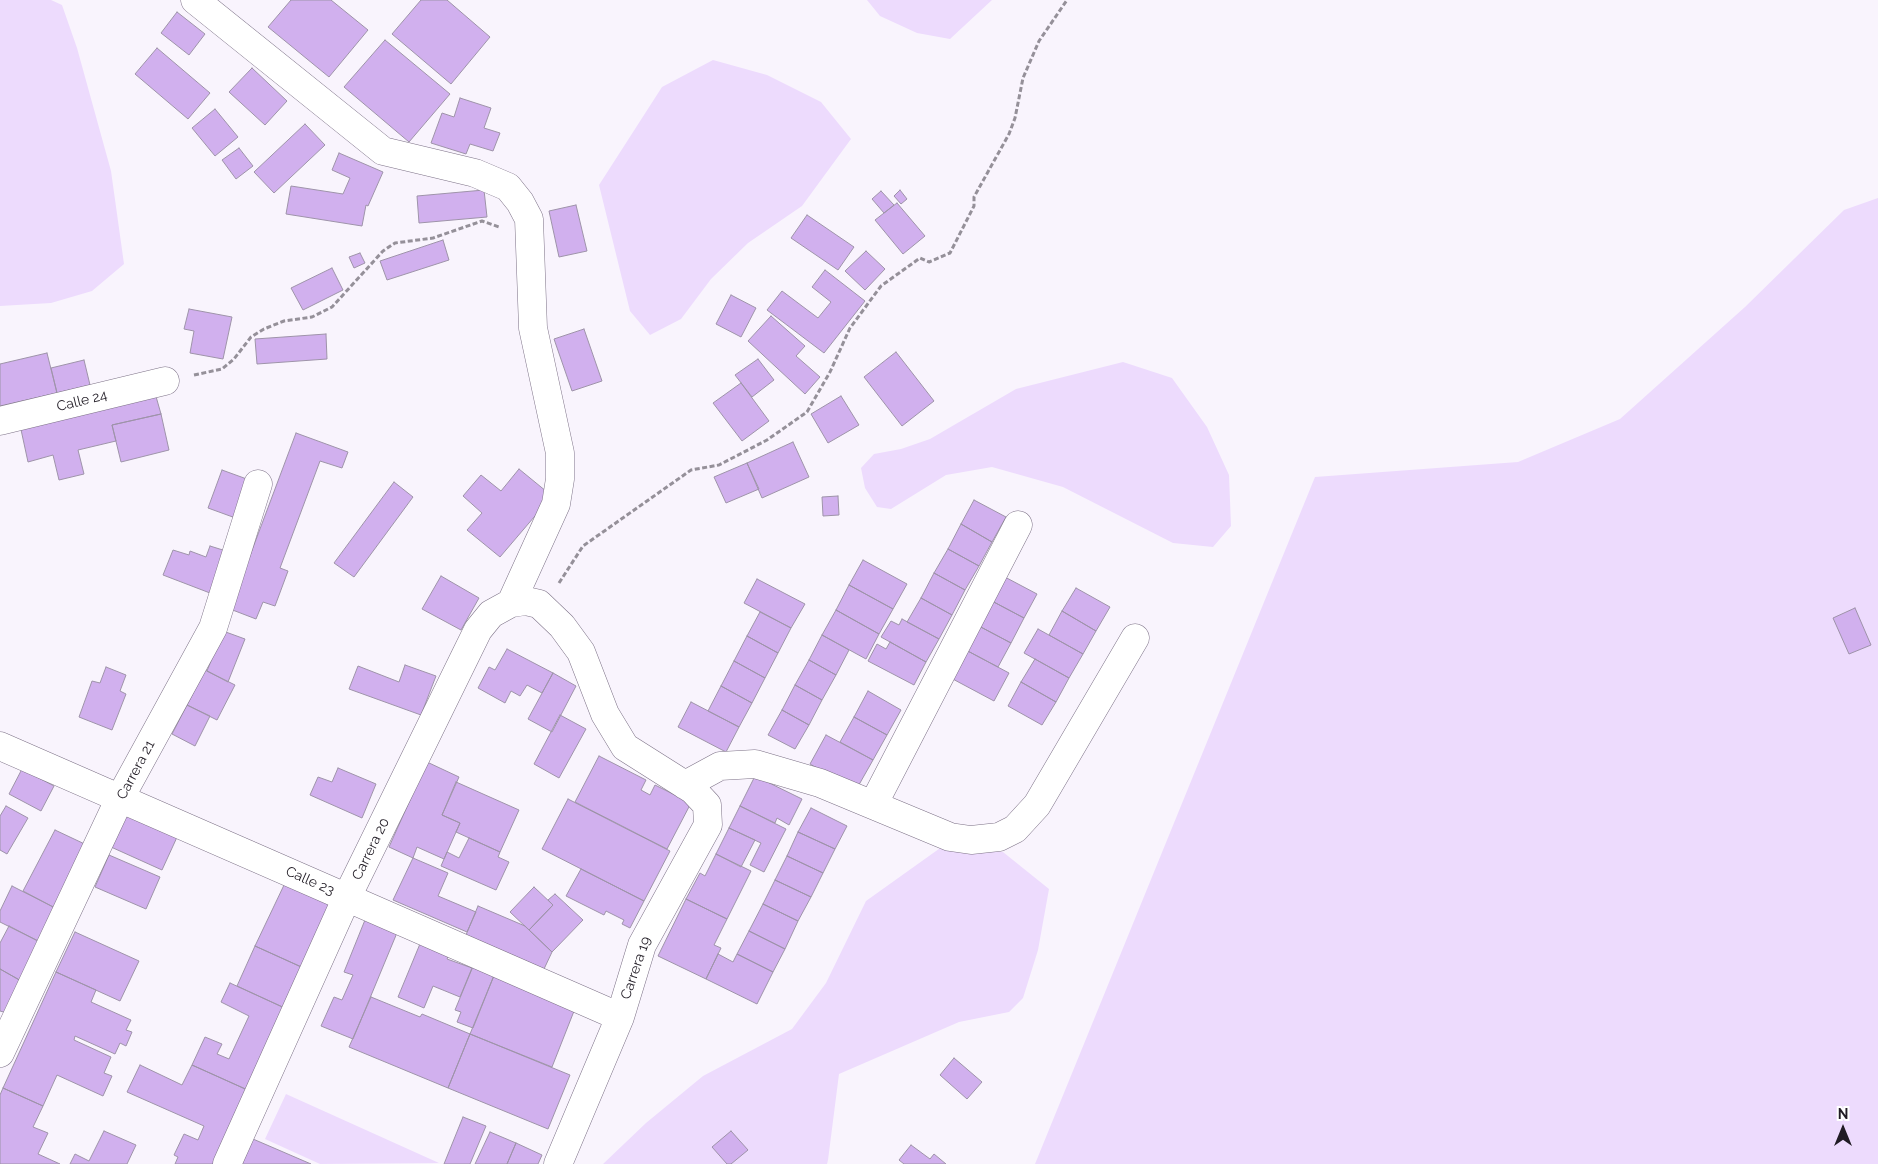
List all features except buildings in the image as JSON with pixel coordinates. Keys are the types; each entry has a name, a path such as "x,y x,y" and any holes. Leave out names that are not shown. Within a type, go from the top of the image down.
{"street":[{"path":"195,0 382,151 475,173 508,187 520,202 529,219 533,328 560,453 560,479 556,504 511,603"},
{"name":"Calle 24","path":"0,421 165,380"},
{"name":"Carrera 21","path":"0,1053 120,798 213,628 258,484"},
{"path":"873,805 1018,525"},
{"path":"511,603 526,601 539,604 545,610"},
{"name":"Carrera 20","path":"227,1164 347,897 478,630 491,614 511,603"},
{"name":"Carrera 19","path":"545,610 562,626 581,652 605,714 625,746 692,790 707,805 708,824 642,945 620,1017 558,1164"},
{"path":"685,785 720,766 755,764 820,783 950,837 971,840 998,837 1015,829 1037,805 1135,638"},
{"name":"Calle 23","path":"0,746 620,1017"}],"path":[{"path":"545,610 583,546 690,470 718,465 767,440 807,412 830,372 850,328 881,286 920,258 929,262 950,253 974,206 974,197 1009,134 1015,118 1024,78 1039,40 1067,0"},
{"path":"165,380 222,369 234,359 251,337 264,328 284,321 312,317 332,307 382,251 395,243 433,238 482,221 504,229 530,246"}],"shaded area":[{"path":"0,0 51,0 62,5 77,48 111,171 124,264 92,291 51,303 0,306"},
{"path":"867,0 992,0 950,39 917,33 880,16"},
{"path":"713,60 767,75 821,102 851,139 802,206 748,243 711,279 681,319 650,335 630,311 599,185 662,87"},
{"path":"1878,198 1878,1164 1035,1164 1315,477 1518,462 1620,419 1745,307 1844,210"},
{"path":"1123,362 1172,378 1207,427 1229,475 1231,526 1213,547 1173,543 1063,487 992,467 946,475 891,509 877,507 865,488 861,468 874,454 901,449 930,439 1016,389"},
{"path":"943,846 1003,852 1049,889 1038,950 1023,998 1009,1012 959,1022 839,1074 827,1164 603,1164 646,1123 703,1076 792,1029 826,983 866,901"},
{"path":"286,1094 439,1163 320,1164 265,1139"}]}
